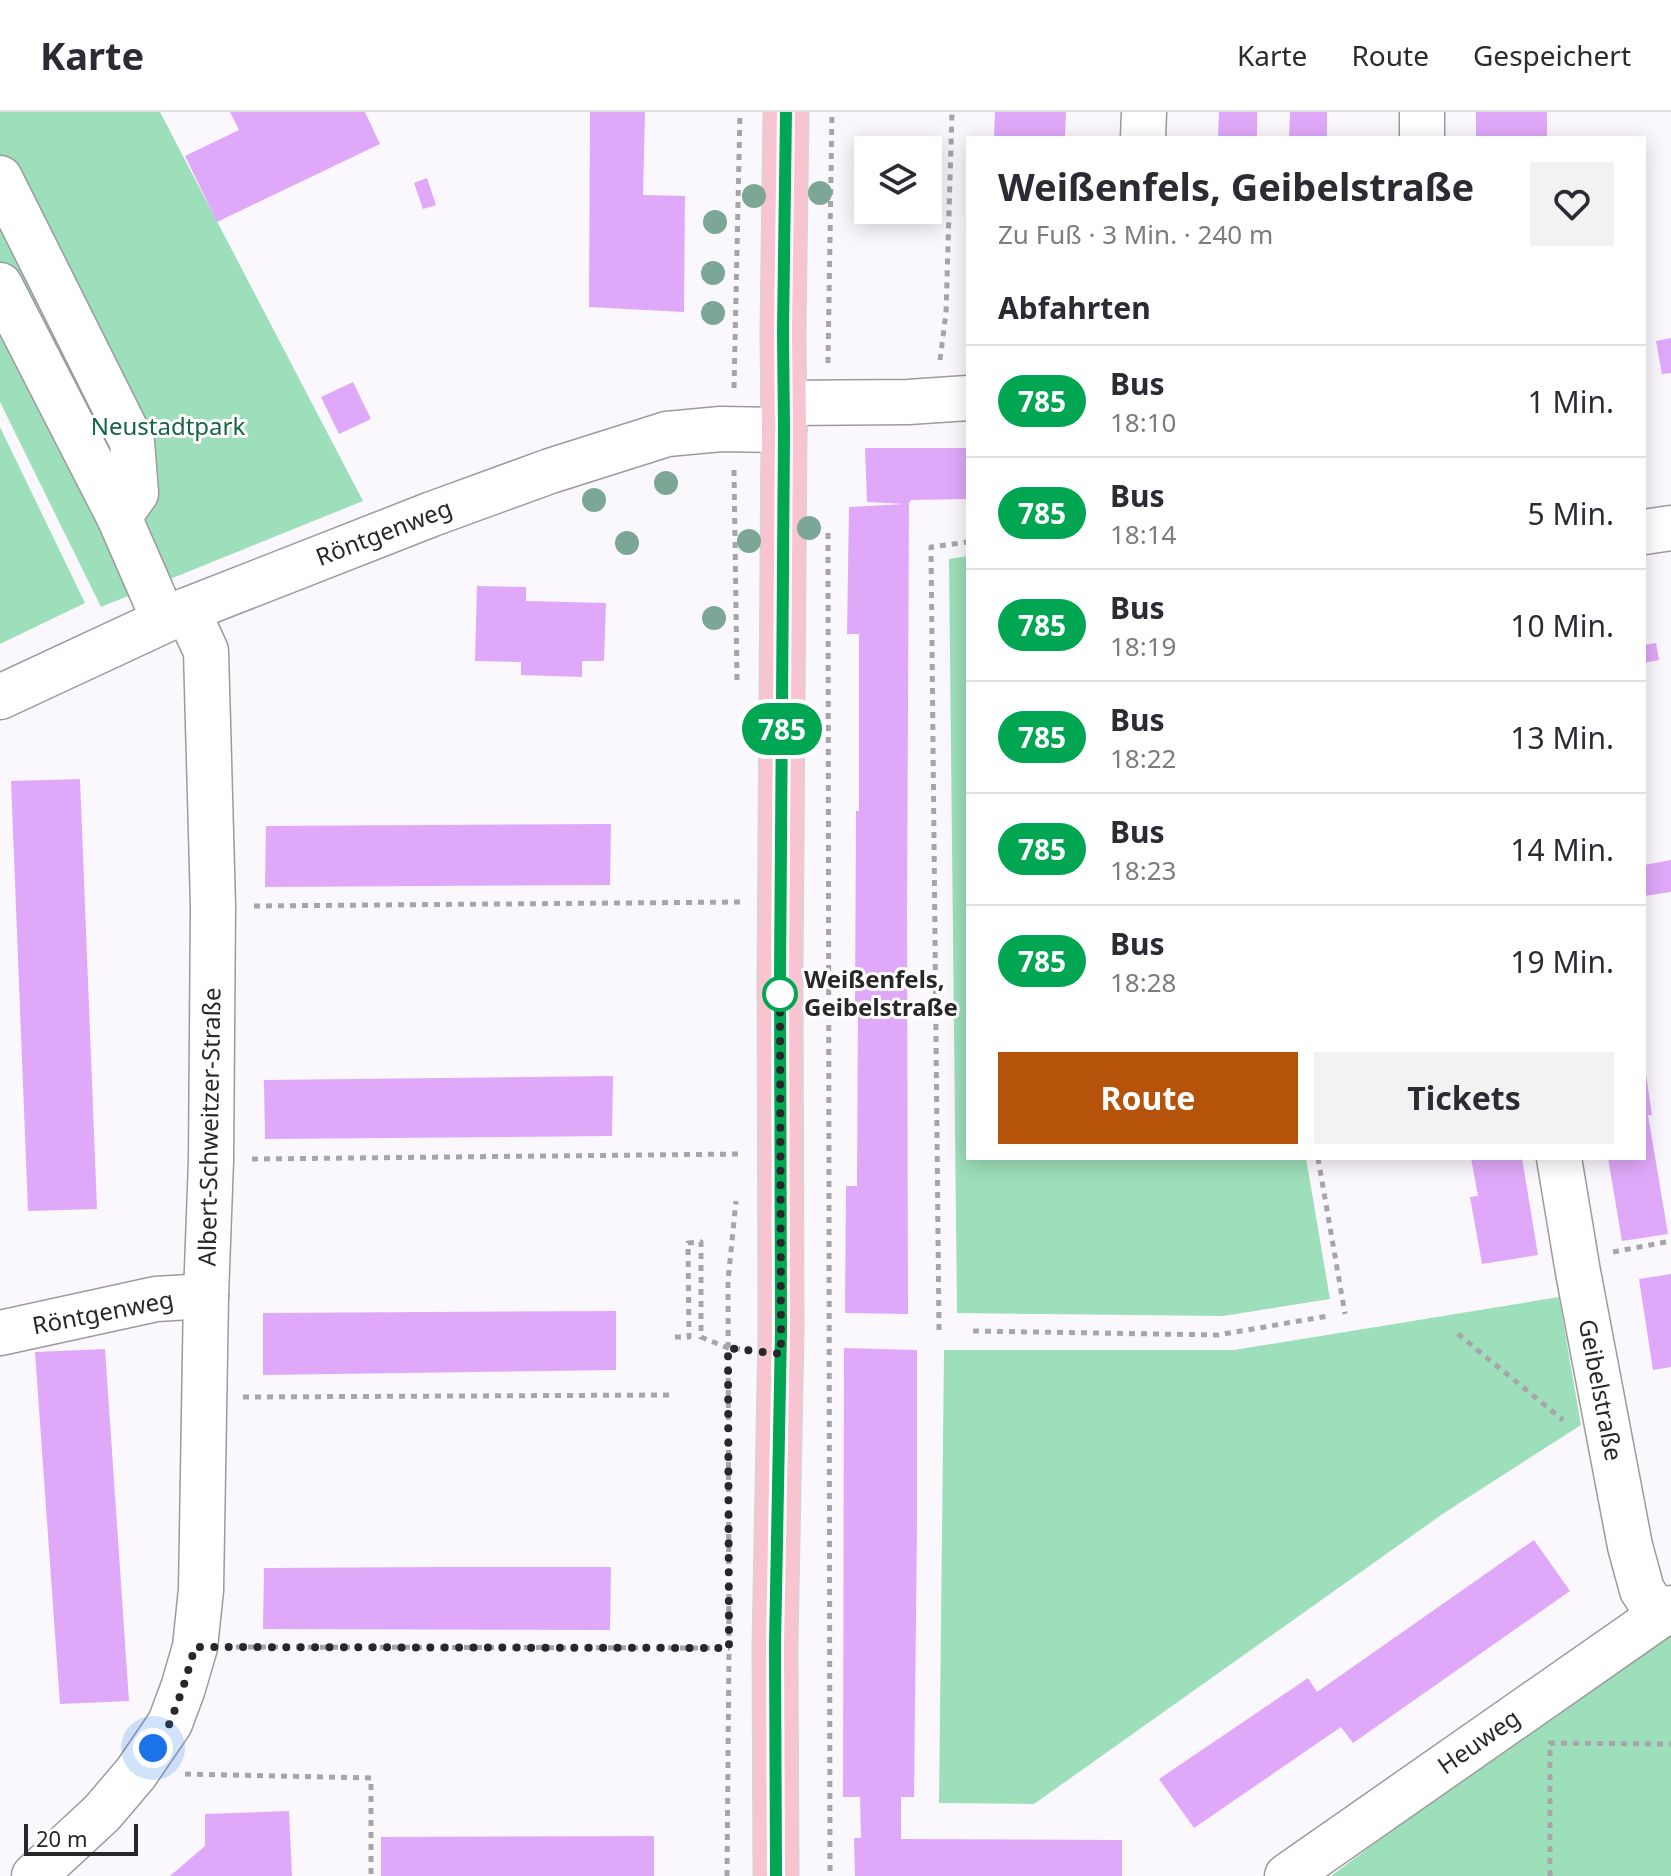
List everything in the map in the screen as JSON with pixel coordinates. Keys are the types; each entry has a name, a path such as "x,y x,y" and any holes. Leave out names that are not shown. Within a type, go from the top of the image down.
{"main road":[{"path":"776,1876 786,112"}],"street":[{"path":"1143,136 1144,112"},
{"path":"1422,112 1422,136"},
{"path":"0,178 132,442 136,493 119,517"},
{"name":"Albert-Schweitzer-Straße","path":"0,285 119,517 176,615 206,651 213,906 211,1160 201,1590 195,1647 170,1723 136,1773 102,1813 34,1876"},
{"name":"Röntgenweg","path":"0,697 176,615 432,514 625,446 667,434 733,429 828,402 951,399"},
{"path":"1646,532 1671,528"},
{"name":"Geibelstraße","path":"1559,1160 1634,1563 1642,1590 1665,1612"},
{"name":"Röntgenweg","path":"0,1333 156,1299 206,1296"},
{"name":"Heuweg","path":"1287,1876 1665,1612"}],"path":[{"path":"737,679 733,429 740,112"},
{"path":"828,402 832,112"},
{"path":"951,399 946,313 952,112"},
{"path":"828,528 830,1876"},
{"path":"939,1330 931,547 966,542"},
{"path":"213,906 781,901"},
{"path":"211,1160 731,1154"},
{"path":"740,1168 741,1154"},
{"path":"1318,1160 1345,1314"},
{"path":"727,1876 728,1281 737,1196"},
{"path":"1576,1259 1671,1241"},
{"path":"689,1337 688,1243 701,1242 701,1337"},
{"path":"973,1331 1218,1335 1328,1316"},
{"path":"1458,1334 1584,1439 1608,1434"},
{"path":"675,1337 701,1337 728,1348 781,1354"},
{"path":"204,1398 670,1395"},
{"path":"195,1647 729,1648"},
{"path":"1550,1876 1550,1743 1671,1744"},
{"path":"136,1773 371,1778 371,1876"}],"green space":[{"name":"Neustadtpark","path":"0,112 160,112 363,501 101,607 0,402"},
{"path":"0,427 85,603 0,644"},
{"path":"966,556 966,1160 1306,1160 1330,1299 1223,1316 957,1313 949,559"},
{"path":"1559,1297 1581,1425 1444,1513 1034,1804 939,1803 944,1350 1234,1350"},
{"path":"1671,1632 1671,1876 1331,1876 1550,1713"}],"building":[{"path":"230,112 365,112 380,144 217,222 185,156 239,130"},
{"path":"590,112 645,112 643,195 685,196 684,312 589,307"},
{"path":"995,112 1066,112 1065,136 994,136"},
{"path":"1219,112 1257,112 1257,136 1218,136"},
{"path":"1290,112 1327,112 1327,136 1289,136"},
{"path":"1476,112 1547,112 1547,136 1476,136"},
{"path":"427,178 436,205 423,209 414,183"},
{"path":"1671,338 1671,373 1662,374 1656,341"},
{"path":"353,382 371,419 339,434 321,397"},
{"path":"865,448 966,448 966,499 911,500 909,503 908,1314 845,1313 846,1186 857,1186 856,811 859,811 859,634 847,634 849,507 904,504 867,502"},
{"path":"477,586 526,587 526,601 606,603 604,661 582,661 582,677 521,675 521,662 475,661"},
{"path":"1656,643 1659,660 1646,663 1646,645"},
{"path":"80,779 97,1209 28,1211 11,781"},
{"path":"611,824 610,885 265,887 266,826"},
{"path":"1671,860 1671,892 1646,896 1646,865"},
{"path":"1646,1074 1652,1115 1648,1115 1668,1234 1622,1241 1608,1160 1646,1160"},
{"path":"613,1076 612,1136 265,1139 264,1080"},
{"path":"1471,1160 1522,1160 1538,1255 1482,1264 1470,1197 1478,1196"},
{"path":"1671,1274 1671,1367 1653,1370 1639,1279"},
{"path":"616,1311 616,1370 263,1375 263,1313"},
{"path":"844,1348 917,1350 914,1797 901,1797 901,1839 1122,1840 1122,1876 855,1876 854,1838 861,1838 860,1797 843,1797"},
{"path":"105,1349 129,1701 60,1704 35,1352"},
{"path":"1534,1540 1570,1591 1353,1743 1341,1727 1194,1828 1159,1779 1308,1678 1317,1692"},
{"path":"611,1567 610,1630 263,1629 264,1568"},
{"path":"289,1811 292,1876 170,1876 205,1846 205,1814"},
{"path":"654,1836 654,1876 381,1876 381,1837"}],"bus line":[{"name":"785","path":"776,1876 786,112"}],"place":[{"name":"Weißenfels, Geibelstraße","path":"780,994"}],"route":[{"path":"153,1748 170,1723 195,1647 729,1648 728,1348 781,1354 780,994"}]}
